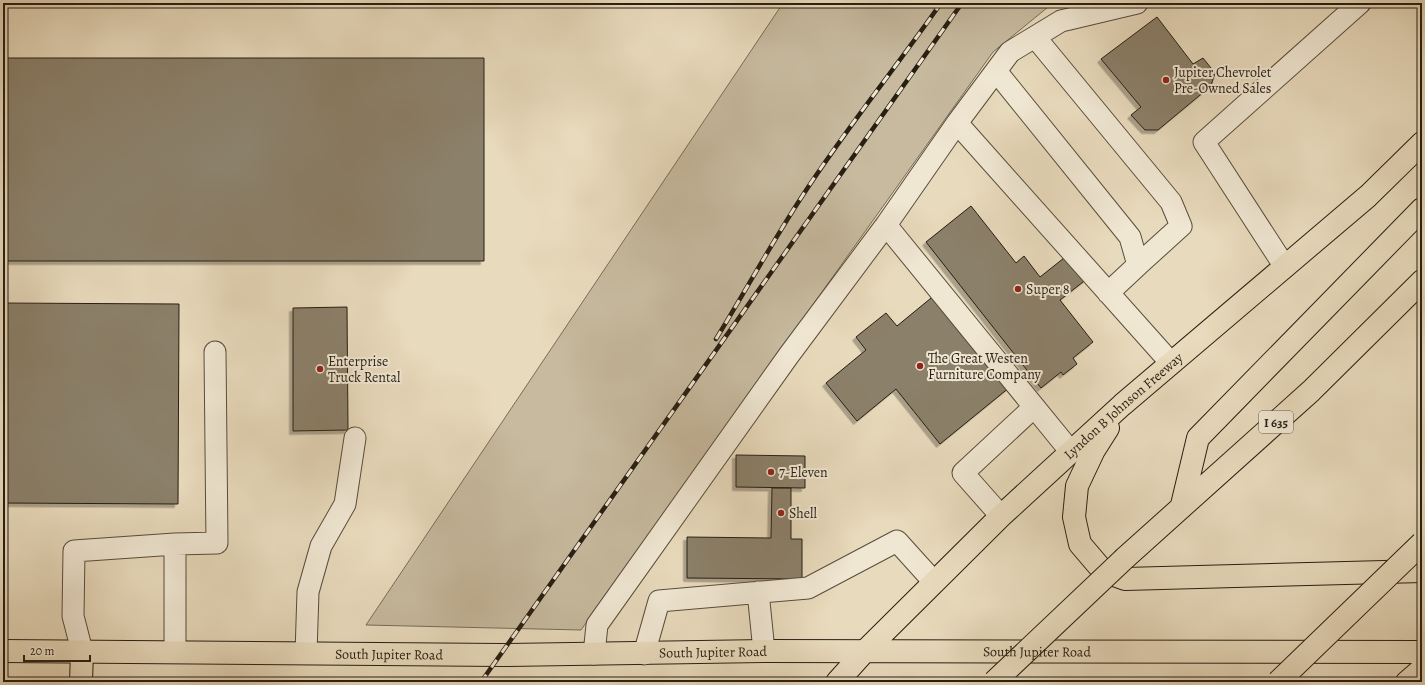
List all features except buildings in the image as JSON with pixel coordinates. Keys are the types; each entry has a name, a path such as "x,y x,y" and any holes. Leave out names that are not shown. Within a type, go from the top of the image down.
{"main road":[{"name":"Lyndon B Johnson Freeway","path":"837,682 865,651 1001,516 1122,405 1368,196 1422,143"},
{"path":"1182,505 1198,438 1422,208"},
{"name":"I 635","path":"994,682 1182,505 1311,391 1422,282"},
{"path":"1122,405 1094,450 1077,486 1074,517 1080,544 1103,571 1125,579 1422,571"},
{"path":"1278,682 1422,543"},
{"name":"South Jupiter Road","path":"3,651 594,654 764,651 1422,652"},
{"path":"81,682 82,651"},
{"path":"1407,682 1422,669"}],"lane":[{"path":"594,654 597,625 789,355 886,225 957,123 1010,52 1061,21 1099,8 1137,3"},
{"path":"1284,267 1204,142 1360,3"},
{"path":"1035,37 1171,202 1181,226 1108,293"},
{"path":"996,71 1130,237 1138,265"},
{"path":"957,123 1171,363"},
{"path":"886,225 1071,452"},
{"path":"82,651 73,616 74,551 175,544 217,543 215,352"},
{"path":"1001,516 963,473 1034,407"},
{"path":"306,653 308,592 321,546 345,504 355,438"},
{"path":"644,654 659,601 808,588 896,541 934,582"},
{"path":"175,544 175,652"},
{"path":"758,592 764,651"}],"shaded area":[{"path":"783,3 1053,3 993,52 581,630 366,625"}],"railway":[{"path":"716,339 779,233 817,173 941,3"},
{"path":"481,682 962,3"}],"place":[{"name":"Jupiter Chevrolet Pre-Owned Sales","path":"1166,80"},
{"name":"Super 8","path":"1018,289"},
{"name":"The Great Westen Furniture Company","path":"920,366"},
{"name":"Enterprise Truck Rental","path":"320,369"},
{"name":"7-Eleven","path":"771,472"},
{"name":"Shell","path":"781,513"}]}
